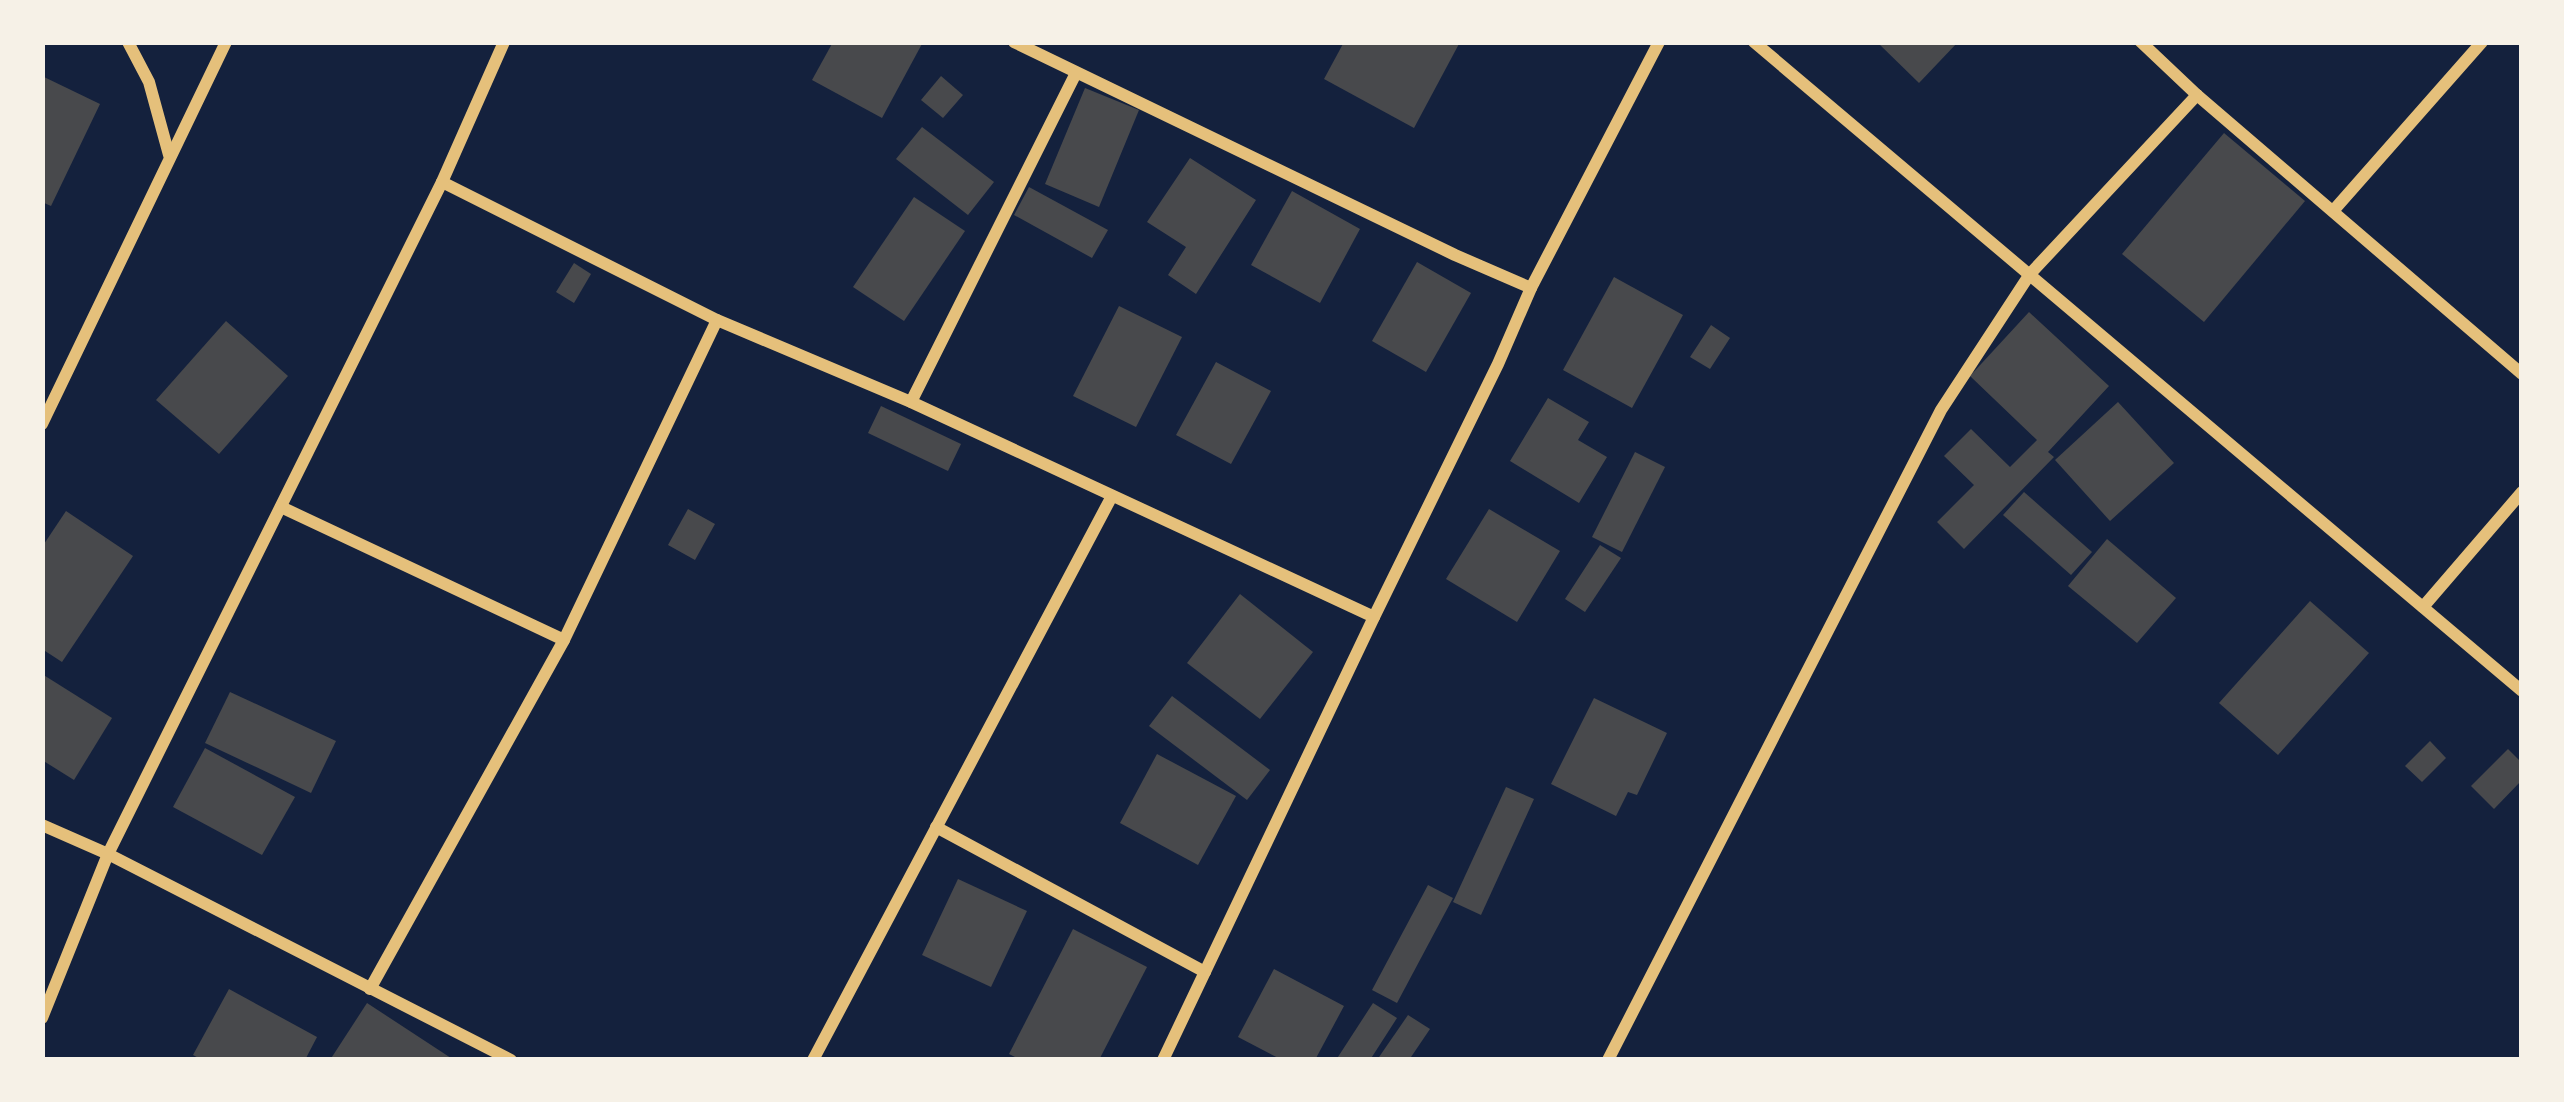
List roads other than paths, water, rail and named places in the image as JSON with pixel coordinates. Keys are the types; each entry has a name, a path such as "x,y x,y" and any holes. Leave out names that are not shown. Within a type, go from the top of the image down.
{"street":[{"path":"128,42 149,82 169,156"},
{"path":"42,424 226,42"},
{"path":"42,1018 108,854 442,182 504,42"},
{"path":"1014,42 1531,288"},
{"path":"1163,1060 1531,288 1659,42"},
{"path":"1754,42 2522,691"},
{"path":"2141,42 2522,374"},
{"path":"2332,212 2482,42"},
{"path":"911,402 1076,73"},
{"path":"1608,1060 1941,410 2030,274 2197,95"},
{"path":"442,182 717,320 911,402 1374,617"},
{"path":"370,988 564,640 717,320"},
{"path":"42,384 58,390"},
{"path":"2423,607 2522,492"},
{"path":"813,1060 1112,496"},
{"path":"280,507 564,640"},
{"path":"42,825 108,854 511,1060"},
{"path":"936,827 1205,972"}]}
